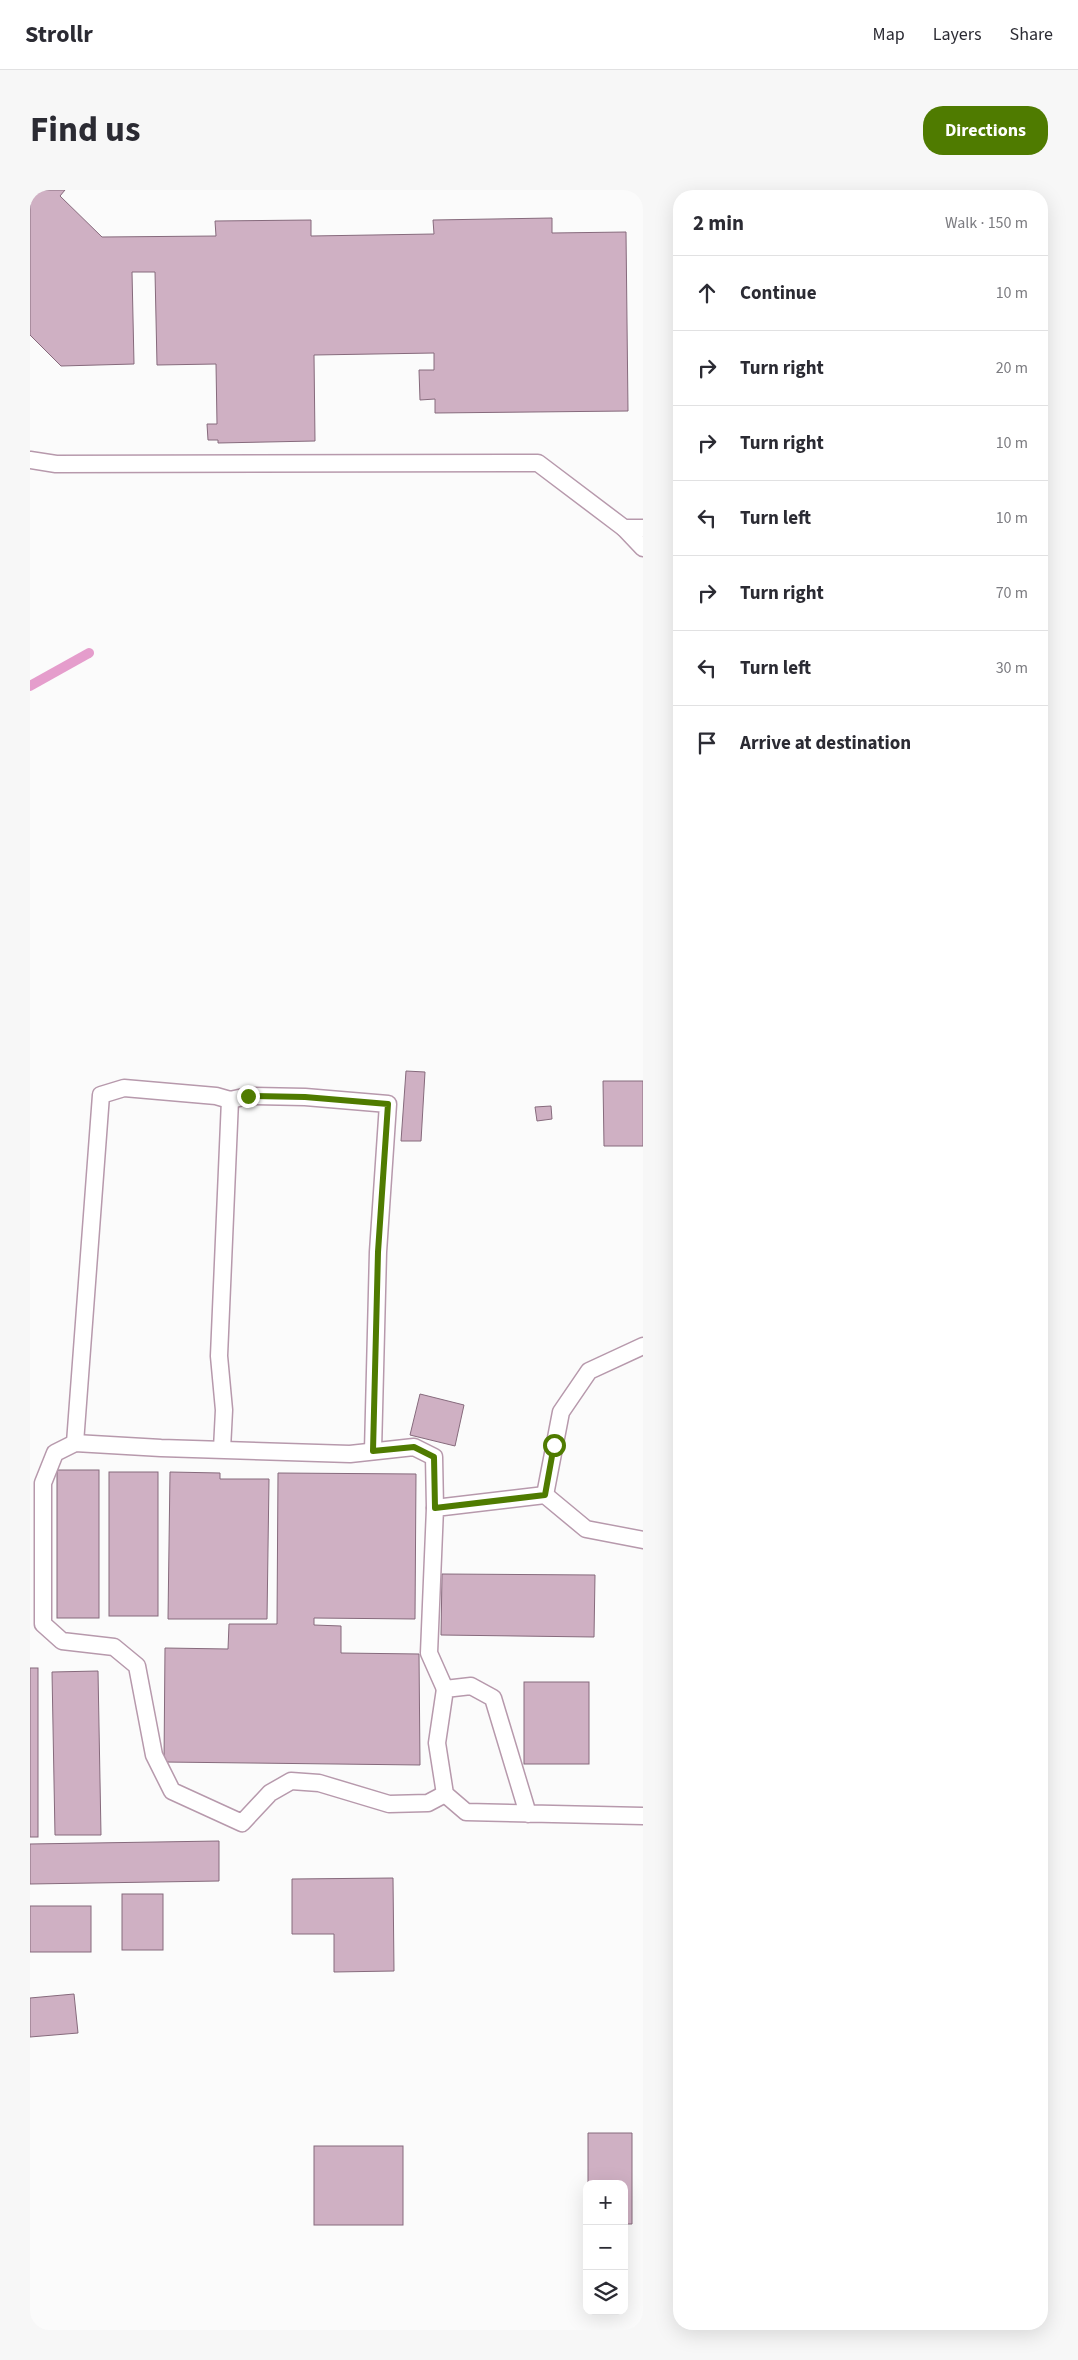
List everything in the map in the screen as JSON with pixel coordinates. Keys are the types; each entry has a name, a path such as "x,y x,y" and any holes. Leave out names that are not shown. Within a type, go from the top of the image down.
{"lane":[{"path":"30,460 56,464 538,463 624,528 643,548"},
{"path":"624,528 643,528"},
{"path":"75,1442 102,1095 124,1088 216,1096 230,1100 248,1096 305,1097 388,1104 378,1252 373,1451"},
{"path":"222,1449 224,1410 219,1356 230,1100"},
{"path":"545,1495 561,1412 589,1371 643,1346"},
{"path":"445,1794 428,1803 389,1804 319,1783 291,1781 270,1793 242,1823 172,1791 154,1755 137,1666 114,1647 62,1641 43,1624 43,1483 55,1454 75,1442 350,1454 414,1447 434,1457 435,1508 429,1653 445,1689 437,1743 445,1794 466,1812 643,1816"},
{"path":"435,1508 545,1495 586,1529 643,1540"},
{"path":"445,1689 472,1686 493,1698 528,1814"}],"building":[{"path":"30,190 65,190 60,196 102,237 216,236 215,221 311,220 311,236 434,234 433,220 552,218 552,233 626,232 628,411 435,413 435,399 420,400 419,370 434,370 434,353 314,355 315,441 218,443 218,440 208,440 207,424 217,424 216,364 157,365 155,272 132,272 134,364 61,366 30,335"},
{"path":"406,1071 425,1072 421,1141 401,1141"},
{"path":"603,1081 643,1081 643,1146 604,1146"},
{"path":"551,1106 552,1119 537,1121 535,1107"},
{"path":"420,1394 464,1405 455,1446 410,1435"},
{"path":"57,1470 99,1470 99,1618 57,1618"},
{"path":"109,1472 158,1472 158,1616 109,1616"},
{"path":"170,1472 220,1473 220,1479 269,1479 267,1619 168,1619"},
{"path":"278,1473 416,1474 415,1619 314,1618 314,1625 341,1626 341,1653 419,1654 420,1765 164,1762 165,1648 228,1649 229,1624 277,1624"},
{"path":"442,1574 595,1575 594,1637 441,1635"},
{"path":"30,1668 38,1668 38,1837 30,1837"},
{"path":"98,1671 101,1835 55,1835 52,1672"},
{"path":"524,1682 589,1682 589,1764 524,1764"},
{"path":"219,1841 219,1881 30,1884 30,1844"},
{"path":"393,1878 394,1971 334,1972 334,1934 292,1934 292,1879"},
{"path":"122,1894 163,1894 163,1950 122,1950"},
{"path":"30,1906 91,1906 91,1952 30,1952"},
{"path":"74,1994 78,2033 30,2037 30,1998"},
{"path":"588,2133 632,2133 632,2224 628,2224 628,2180 588,2180"},
{"path":"314,2146 403,2146 403,2225 314,2225"}],"waterway":[{"path":"30,686 89,653"}],"route":[{"path":"248,1096 305,1097 388,1104 378,1252 373,1451 414,1447 434,1457 435,1508 545,1495 554,1445"}]}
